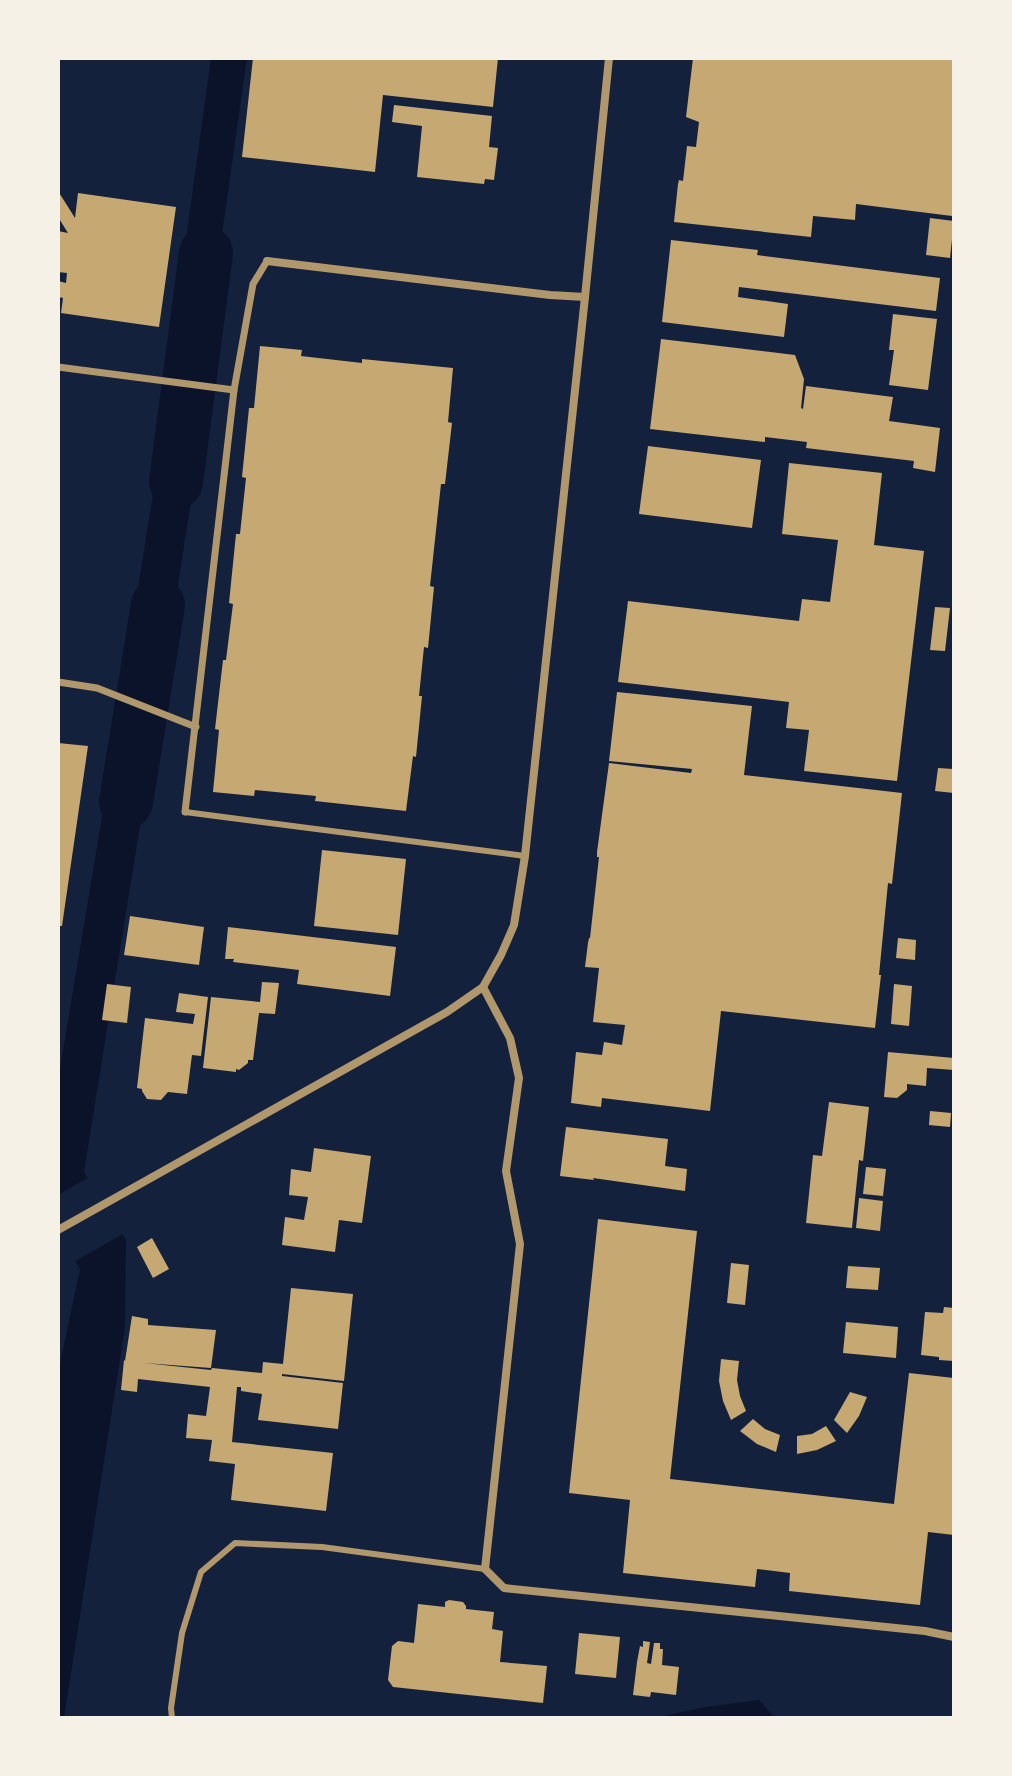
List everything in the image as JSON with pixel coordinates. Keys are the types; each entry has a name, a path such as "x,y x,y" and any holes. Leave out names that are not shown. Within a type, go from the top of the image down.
{"street":[{"path":"58,1230 447,1012 483,987 501,955 514,925 525,856 609,58"},
{"path":"185,812 234,390 253,284 267,261 585,297"},
{"path":"58,367 234,390"},
{"path":"58,682 97,688 196,727"},
{"path":"483,987 510,1038 519,1078 506,1171 520,1244 485,1569 504,1588 925,1631 954,1637"}],"lane":[{"path":"185,812 525,856"},
{"path":"172,1718 182,1633 201,1572 235,1543 322,1547 485,1569"}],"water":[{"path":"211,58 247,58 210,319 173,333"},
{"path":"167,406 205,412 162,687 125,670"},
{"path":"117,727 155,733 84,1172 126,1240 125,1327 64,1718 58,1718 58,1373 80,1269 58,1234 58,1081"},
{"path":"759,1700 775,1718 655,1718 705,1707"}],"pier":[{"path":"91,1176 126,1232 72,1263 58,1241 58,1195"}],"building":[{"path":"253,58 498,58 493,107 383,95 375,172 242,157"},
{"path":"693,58 954,58 952,216 856,204 855,220 813,216 811,237 674,222 678,184 679,180 683,181 687,146 696,147 699,122 686,117"},
{"path":"394,105 492,116 489,147 498,148 494,180 485,179 484,184 417,177 422,126 392,122"},
{"path":"58,191 75,218 78,193 176,207 159,327 61,313 63,298 58,297 58,281 66,283 67,273 58,272 58,231 68,233 58,217"},
{"path":"930,218 954,221 950,258 926,255"},
{"path":"671,240 758,250 757,255 940,278 936,311 739,287 738,297 788,304 784,337 662,322"},
{"path":"893,314 937,319 928,390 889,385 894,350 889,350"},
{"path":"661,339 795,355 804,379 803,409 806,386 893,397 889,421 940,428 935,472 913,468 914,461 806,448 807,442 765,437 765,442 650,429"},
{"path":"260,346 302,350 301,356 362,363 362,359 453,368 448,422 452,423 445,484 441,484 430,586 434,587 428,648 424,647 416,757 413,756 406,811 315,801 316,796 255,790 254,796 213,792 219,730 215,729 233,604 229,603 246,478 242,477 249,408 254,408"},
{"path":"648,446 761,460 752,528 639,514"},
{"path":"789,463 882,473 874,545 924,551 897,781 804,771 809,730 786,728 789,702 618,682 628,601 799,621 802,599 830,602 838,540 782,534"},
{"path":"935,607 950,608 945,651 930,650"},
{"path":"617,692 752,706 744,775 902,793 892,884 888,883 875,1028 721,1011 710,1111 602,1098 601,1107 571,1103 576,1052 602,1055 604,1042 622,1045 625,1025 593,1022 599,968 585,967 609,763 691,773 692,769 609,761"},
{"path":"58,743 88,746 62,926 58,926"},
{"path":"938,768 954,769 954,793 935,791"},
{"path":"322,850 406,859 398,935 314,926"},
{"path":"130,916 204,927 199,965 124,955"},
{"path":"228,927 396,947 390,996 297,984 299,970 225,959"},
{"path":"898,938 916,940 915,960 896,958"},
{"path":"262,982 279,983 275,1014 259,1013 253,1060 248,1060 236,1072 203,1068 211,997 260,1002"},
{"path":"107,984 131,987 127,1023 102,1020"},
{"path":"894,984 912,986 909,1026 891,1024"},
{"path":"179,993 208,997 201,1056 192,1055 187,1094 168,1092 161,1100 147,1099 142,1089 137,1088 145,1018 193,1024 195,1014 176,1012"},
{"path":"888,1052 954,1058 954,1070 927,1068 926,1086 907,1084 907,1090 897,1098 884,1097"},
{"path":"829,1102 869,1107 863,1161 859,1160 852,1228 806,1223 813,1155 822,1156"},
{"path":"930,1111 951,1113 950,1127 929,1125"},
{"path":"566,1127 668,1139 665,1166 687,1169 685,1191 560,1176"},
{"path":"314,1148 371,1156 362,1223 339,1220 335,1252 282,1245 285,1217 304,1220 308,1197 289,1195 291,1169 311,1172"},
{"path":"866,1167 886,1169 883,1196 863,1194"},
{"path":"859,1198 883,1201 880,1231 856,1228"},
{"path":"598,1219 697,1231 670,1479 894,1504 909,1373 954,1378 954,1535 928,1532 920,1605 789,1591 790,1573 757,1569 755,1587 623,1573 630,1500 569,1493"},
{"path":"152,1238 169,1269 153,1278 137,1247"},
{"path":"731,1263 749,1265 745,1305 727,1303"},
{"path":"848,1266 880,1268 878,1290 846,1288"},
{"path":"291,1288 353,1294 344,1381 282,1374 343,1383 338,1429 258,1420 262,1394 241,1391 241,1387 237,1387 232,1442 333,1453 326,1511 231,1500 235,1464 209,1461 212,1440 186,1438 188,1414 206,1416 210,1387 138,1379 137,1392 121,1390 132,1316 148,1319 148,1325 216,1330 211,1368 144,1363 262,1373 263,1362 283,1364"},
{"path":"944,1307 954,1308 954,1361 921,1355 925,1312 943,1313"},
{"path":"846,1322 898,1327 896,1358 843,1353"},
{"path":"721,1359 739,1361 737,1380 746,1411 731,1420 719,1381"},
{"path":"850,1392 867,1397 847,1433 834,1420"},
{"path":"753,1419 765,1429 780,1435 776,1452 757,1444 740,1431"},
{"path":"826,1426 836,1441 817,1450 797,1454 797,1436 812,1434"},
{"path":"445,1602 463,1602 466,1609 494,1612 492,1629 503,1631 500,1662 547,1666 543,1703 393,1687 388,1680 392,1646 398,1641 414,1643 418,1604 445,1607"},
{"path":"579,1633 620,1637 616,1678 575,1674"},
{"path":"643,1641 650,1642 647,1663 651,1664 654,1643 660,1643 660,1649 663,1649 662,1665 679,1667 676,1695 651,1692 650,1697 633,1695"}],"waterway":[{"path":"176,482 206,253"},
{"path":"126,802 158,605"}]}
